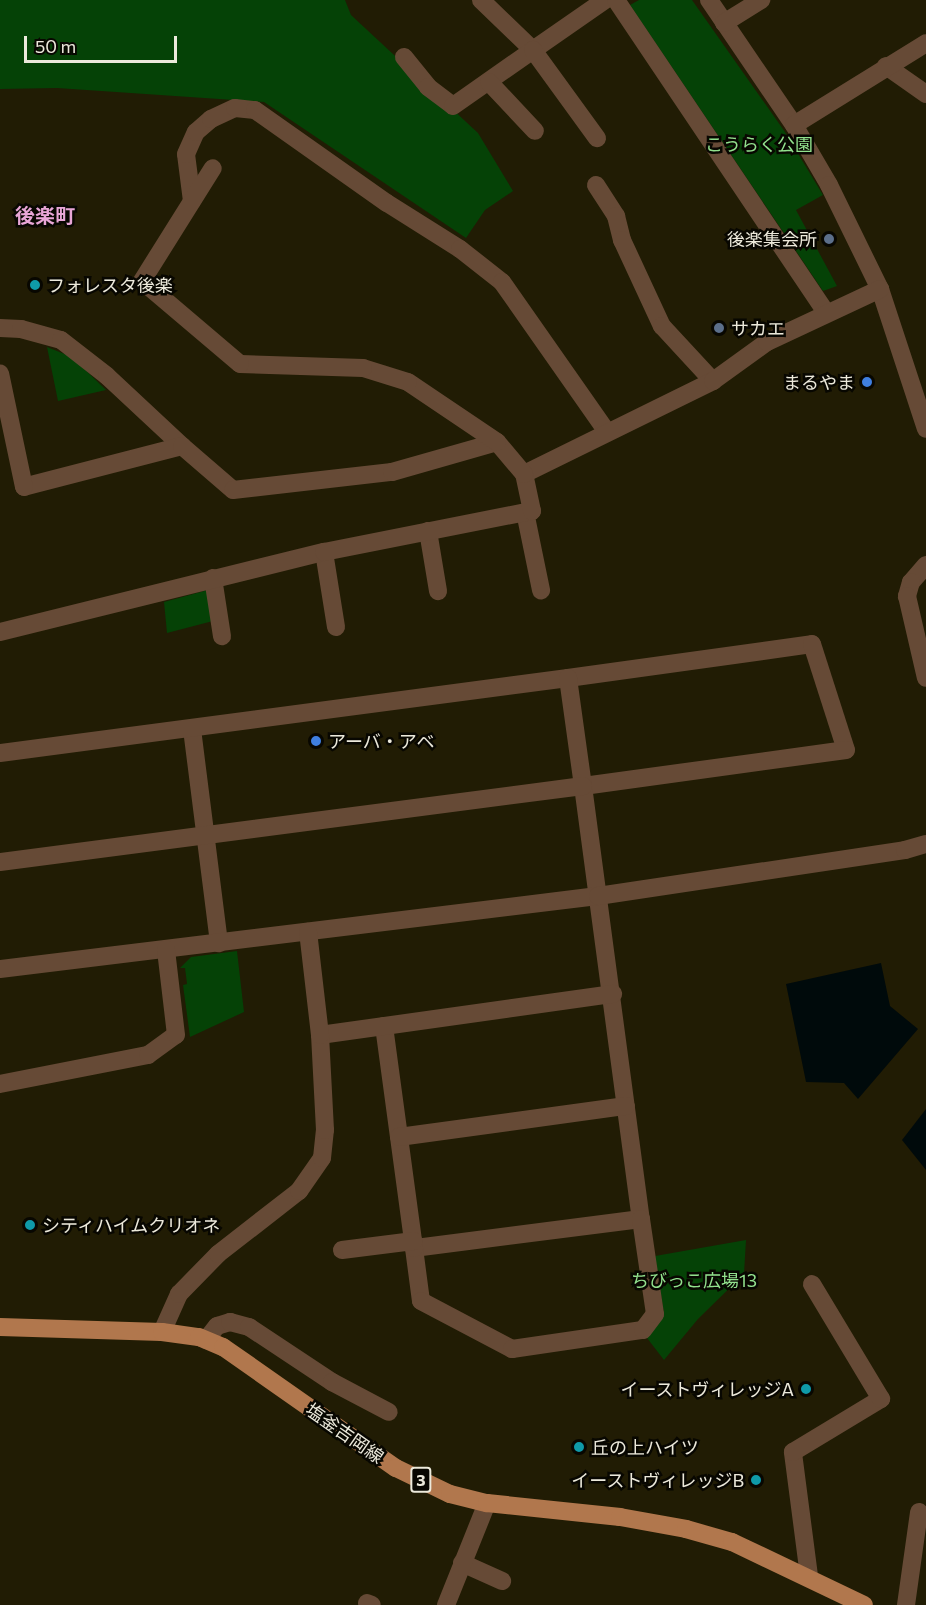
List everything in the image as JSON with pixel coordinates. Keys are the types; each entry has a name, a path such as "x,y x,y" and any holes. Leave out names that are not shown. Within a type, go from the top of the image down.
{"main road":[{"name":"塩釜吉岡線","path":"0,1327 162,1332 207,1340 223,1347 396,1468 450,1494 487,1503 620,1517 686,1529 732,1542 809,1576 864,1605"}],"street":[{"path":"481,0 533,50 597,138"},
{"path":"404,57 429,87 453,106 605,0"},
{"path":"616,0 826,312"},
{"path":"709,0 794,125 880,289 926,427"},
{"path":"724,23 761,0"},
{"path":"794,125 926,43"},
{"path":"886,66 926,94"},
{"path":"489,82 535,131"},
{"path":"192,201 186,154 196,132 210,118 235,108 255,110 387,203 460,249 502,282 607,432"},
{"path":"0,632 324,552 532,511 524,474 497,442 408,382 363,368 240,364 142,281 213,168"},
{"path":"596,185 616,216 662,326 713,381"},
{"path":"524,474 713,381 767,342 826,312 880,289"},
{"path":"0,328 21,329 61,340 107,376 182,446 233,489 392,472 497,442"},
{"path":"0,373 24,487 182,446"},
{"path":"525,512 541,590"},
{"path":"429,531 438,591"},
{"path":"324,552 336,627"},
{"path":"926,565 912,582 908,596 926,678"},
{"path":"213,578 222,636"},
{"path":"0,753 812,645 846,750 204,837 0,862"},
{"path":"384,1026 421,1301 512,1349 643,1330 655,1314 568,678"},
{"path":"192,729 219,943"},
{"path":"0,969 598,896 904,850 926,844"},
{"path":"162,1332 179,1294 218,1254 312,1177 322,1158 325,1130 320,1035 308,932"},
{"path":"0,1084 148,1055 176,1035 166,950"},
{"path":"320,1035 613,994"},
{"path":"399,1137 626,1106"},
{"path":"342,1250 413,1245 641,1219"},
{"path":"809,1576 793,1452 881,1399 812,1284"},
{"path":"207,1340 218,1326 230,1322 249,1327 332,1382 390,1412"},
{"path":"446,1605 487,1503"},
{"path":"906,1605 920,1512"},
{"path":"462,1563 502,1581"}],"green space":[{"path":"0,0 345,0 351,15 478,133 513,191 485,210 466,238 264,102 57,88 0,89"},
{"name":"こうらく公園","path":"639,0 692,0 785,132 823,195 796,210 837,286 823,291 630,5"},
{"path":"47,347 72,357 106,390 58,401"},
{"path":"208,590 213,621 167,633 164,602"},
{"path":"237,951 244,1012 190,1037 183,985 187,984 185,968 180,968 191,957"},
{"name":"ちびっこ広場13","path":"746,1240 744,1274 698,1319 664,1360 647,1338 664,1314 655,1256"}],"shaded area":[{"path":"881,963 890,1006 918,1029 858,1099 844,1083 806,1082 786,984"},
{"path":"926,1109 926,1170 902,1140"}],"place":[{"name":"後楽集会所","path":"829,239"},
{"name":"フォレスタ後楽","path":"35,285"},
{"name":"サカエ","path":"719,328"},
{"name":"まるやま","path":"867,382"},
{"name":"アーバ・アベ","path":"316,741"},
{"name":"シティハイムクリオネ","path":"30,1225"},
{"name":"イーストヴィレッジA","path":"806,1389"},
{"name":"丘の上ハイツ","path":"579,1447"},
{"name":"イーストヴィレッジB","path":"756,1480"}],"district":[{"name":"後楽町","path":"45,215"}]}
